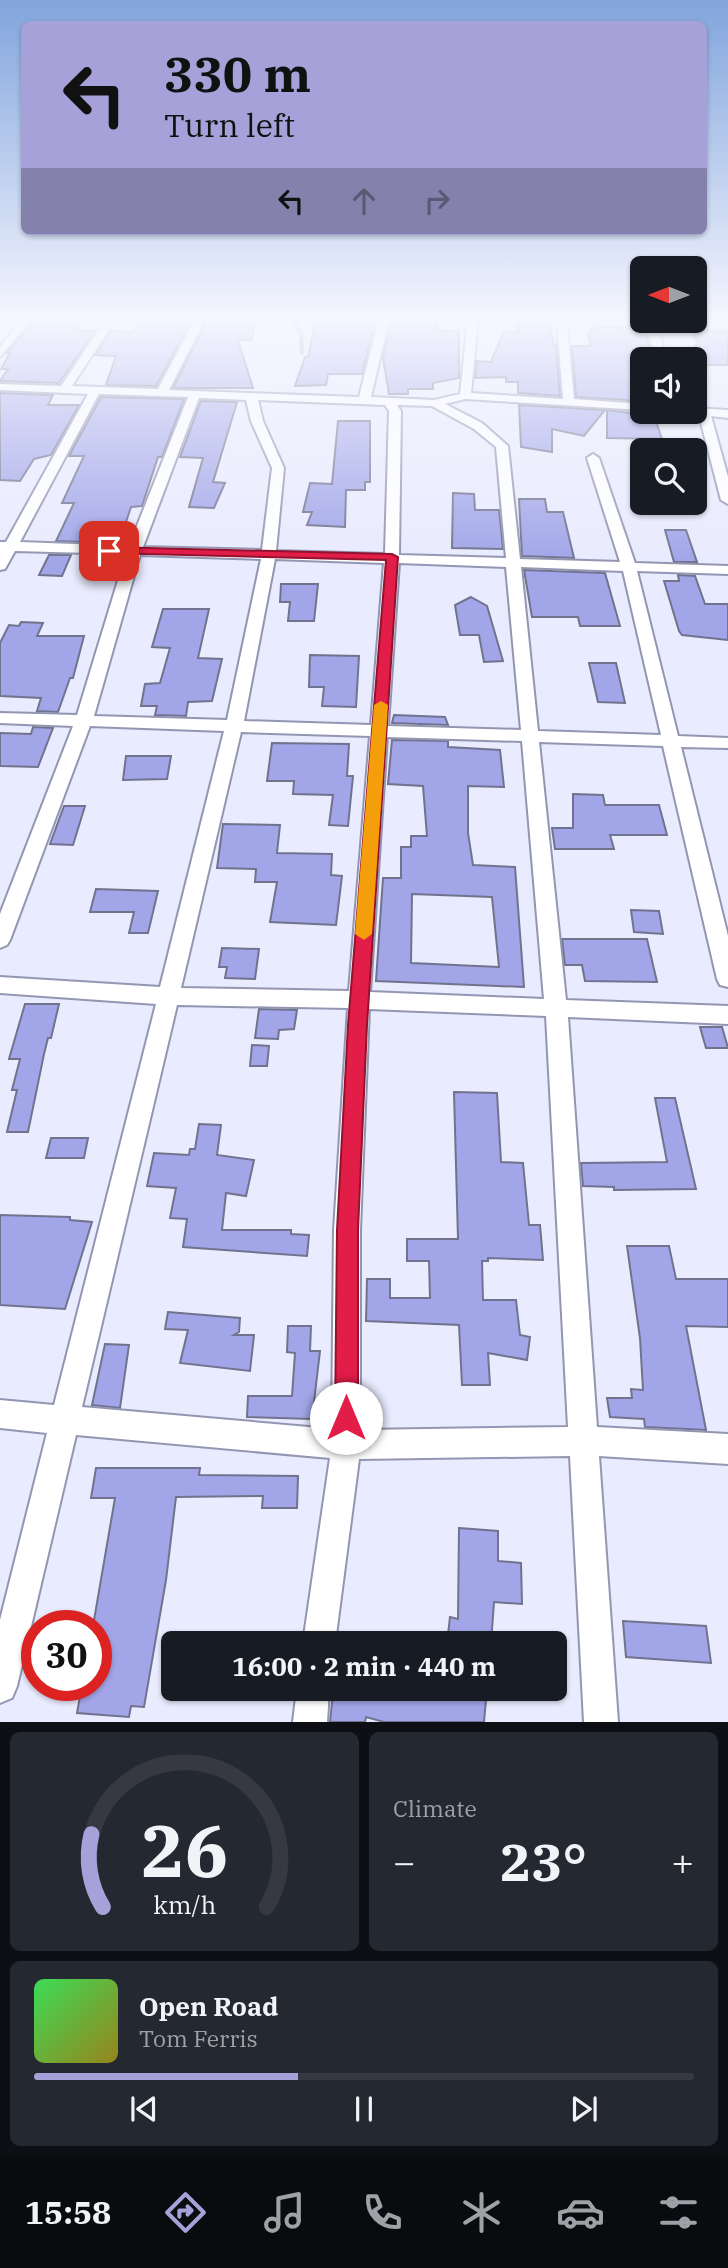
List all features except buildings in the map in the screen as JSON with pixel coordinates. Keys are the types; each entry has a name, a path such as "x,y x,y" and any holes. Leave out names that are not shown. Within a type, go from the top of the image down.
{"street":[{"path":"0,566 6,546 90,399"},
{"path":"0,940 85,720 134,552 193,399"},
{"path":"0,1686 234,727 269,553 278,468 257,421 252,399"},
{"path":"327,399 434,403 450,399"},
{"path":"508,399 630,407"},
{"path":"569,399 569,404"},
{"path":"321,1631 346,1445 347,1230 359,1000 392,557 395,411 388,401"},
{"path":"434,403 478,426 502,446 556,1008 586,1441 601,1722"},
{"path":"707,413 728,414"},
{"path":"702,424 728,500"},
{"path":"593,458 629,567 728,979"},
{"path":"6,546 134,552 392,557 514,565 728,570"},
{"path":"0,718 728,743"},
{"path":"0,985 167,996 359,1000 728,1015"},
{"path":"0,1414 346,1445 586,1441 728,1449"},
{"path":"310,1722 312,1701"}],"slow traffic":[{"path":"364,934 381,705"}],"route":[{"path":"109,551 392,557 361,973 347,1230 346,1418"}]}
